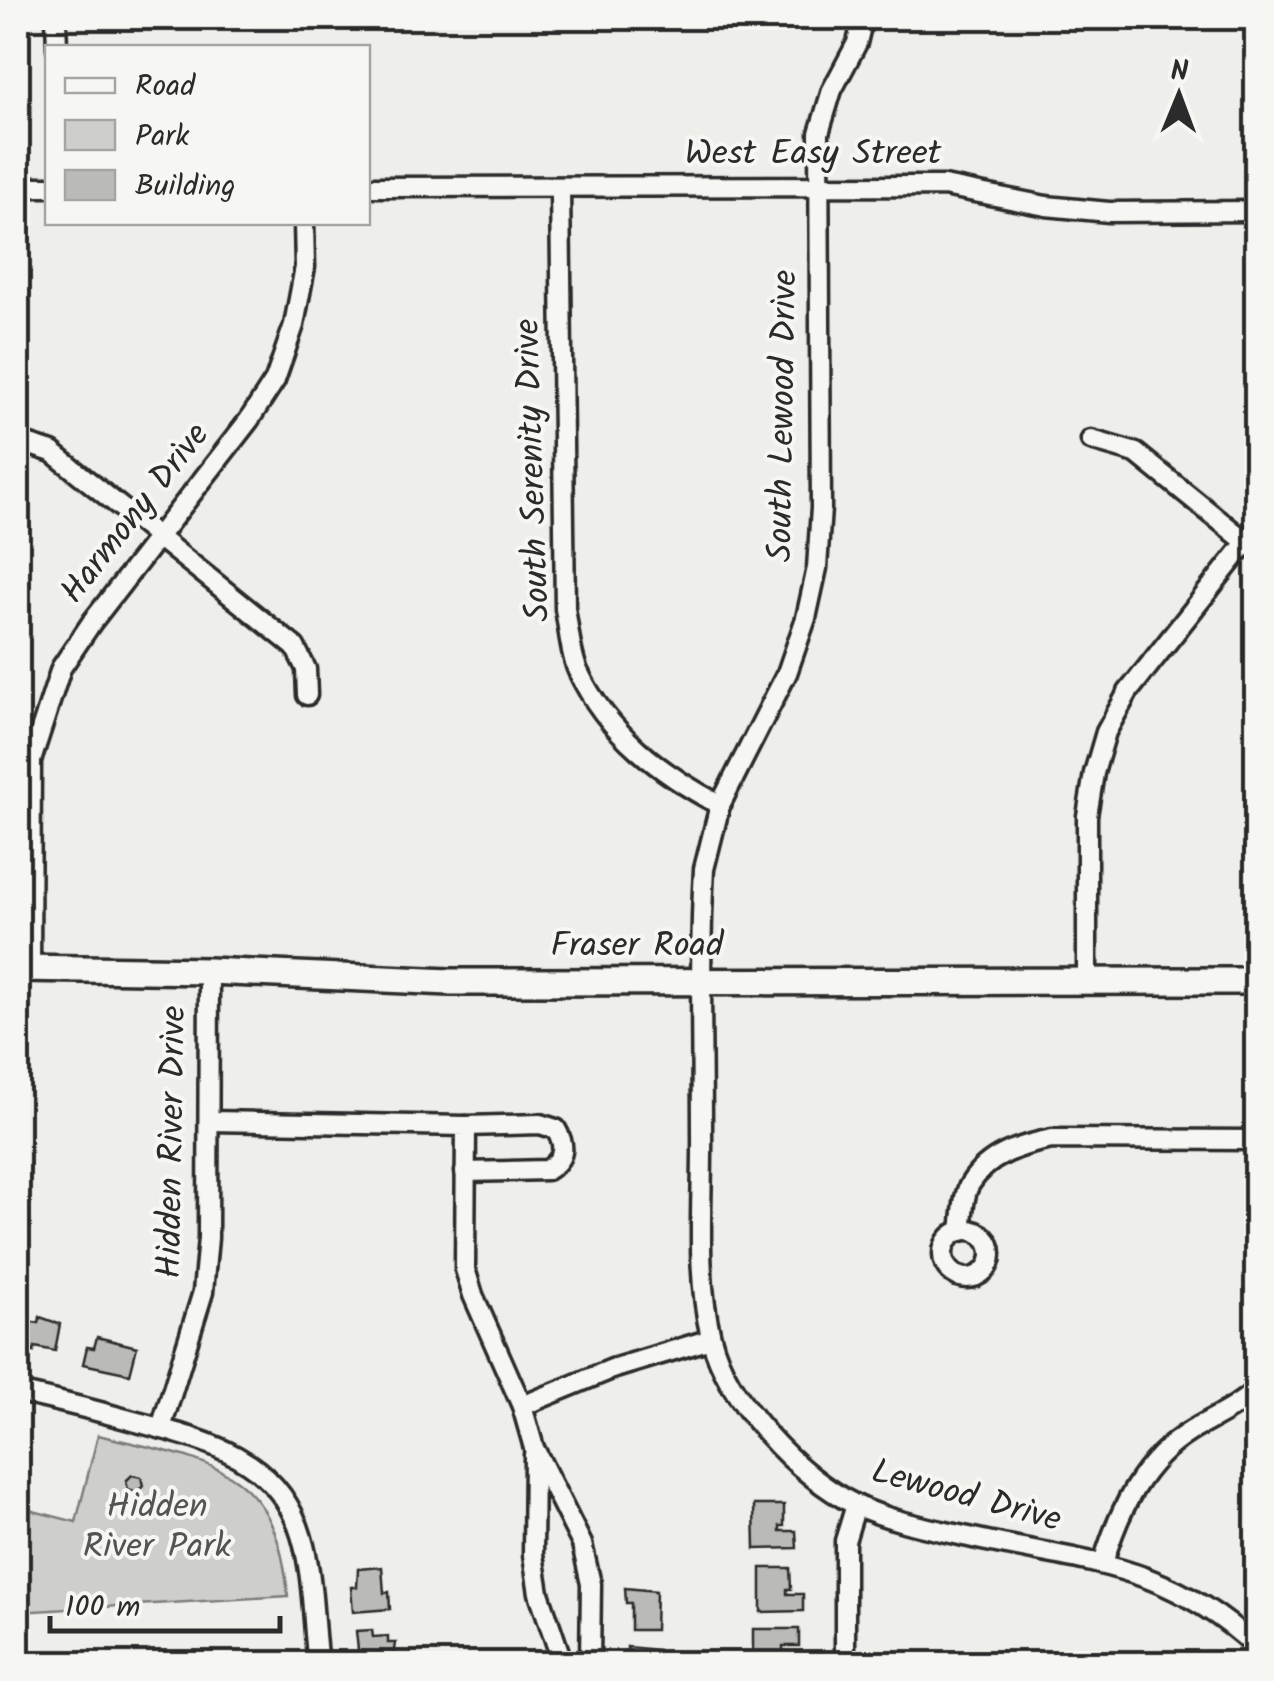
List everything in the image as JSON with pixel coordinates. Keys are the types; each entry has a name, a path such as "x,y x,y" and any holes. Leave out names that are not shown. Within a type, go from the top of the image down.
{"street":[{"path":"56,18 56,45"},
{"name":"South Lewood Drive","path":"702,982 704,868 720,805 786,672 806,618 816,568 821,508 819,133 832,90 857,43 863,18"},
{"name":"West Easy Street","path":"370,187 944,186 1046,206 1109,212 1256,211"},
{"path":"18,187 45,187"},
{"name":"South Serenity Drive","path":"560,188 565,609 577,669 609,720 645,757 674,781 720,805"},
{"name":"Harmony Drive","path":"24,968 32,762 61,668 92,622 249,420 274,380 294,325 301,286 304,225"},
{"path":"1087,980 1086,816 1106,732 1128,692 1253,541 1136,453 1091,440"},
{"path":"18,444 52,452 295,647 306,669 307,695"},
{"name":"Fraser Road","path":"24,968 450,982 1256,980"},
{"name":"Hidden River Drive","path":"161,1428 203,1292 210,1121 209,972"},
{"name":"Lewood Drive","path":"702,982 703,1270 712,1339 727,1377 756,1420 786,1452 856,1505 905,1522 1102,1563 1155,1579 1199,1601 1256,1648"},
{"path":"210,1121 540,1124 556,1129 563,1140 563,1154 558,1164 548,1170 465,1172"},
{"path":"466,1126 465,1269 522,1406 534,1448 582,1544 592,1584 590,1664"},
{"path":"961,1231 968,1186 992,1161 1019,1145 1052,1139 1256,1140"},
{"path":"522,1406 612,1368 712,1339"},
{"path":"1102,1563 1116,1521 1160,1454 1232,1411 1256,1390"},
{"path":"18,1392 216,1444 237,1454 274,1485 291,1509 306,1554 318,1664"},
{"path":"534,1448 532,1555 538,1593 563,1664"},
{"path":"845,1664 845,1540 856,1505"}],"green space":[{"name":"Hidden River Park","path":"98,1435 203,1463 230,1476 252,1494 269,1519 281,1552 288,1596 18,1612 18,1507 76,1522"}],"building":[{"path":"40,1317 60,1324 55,1351 18,1349 21,1320 39,1323"},
{"path":"97,1337 137,1347 130,1374 83,1364 87,1347 94,1348"},
{"path":"132,1475 141,1477 143,1486 137,1492 128,1489 126,1481"},
{"path":"754,1505 784,1505 784,1526 780,1526 780,1531 796,1531 797,1548 755,1549"},
{"path":"382,1567 390,1609 353,1612 351,1587 357,1587 358,1569"},
{"path":"761,1568 790,1568 791,1589 787,1589 787,1594 803,1594 803,1611 761,1612"},
{"path":"625,1588 656,1591 655,1630 631,1630 631,1603 626,1603"},
{"path":"753,1629 799,1629 799,1646 783,1646 787,1664 753,1664"},
{"path":"372,1630 373,1637 388,1636 388,1643 396,1643 393,1664 363,1664 363,1659 359,1660 356,1631"},
{"path":"627,1647 658,1650 658,1664 628,1662"}]}
